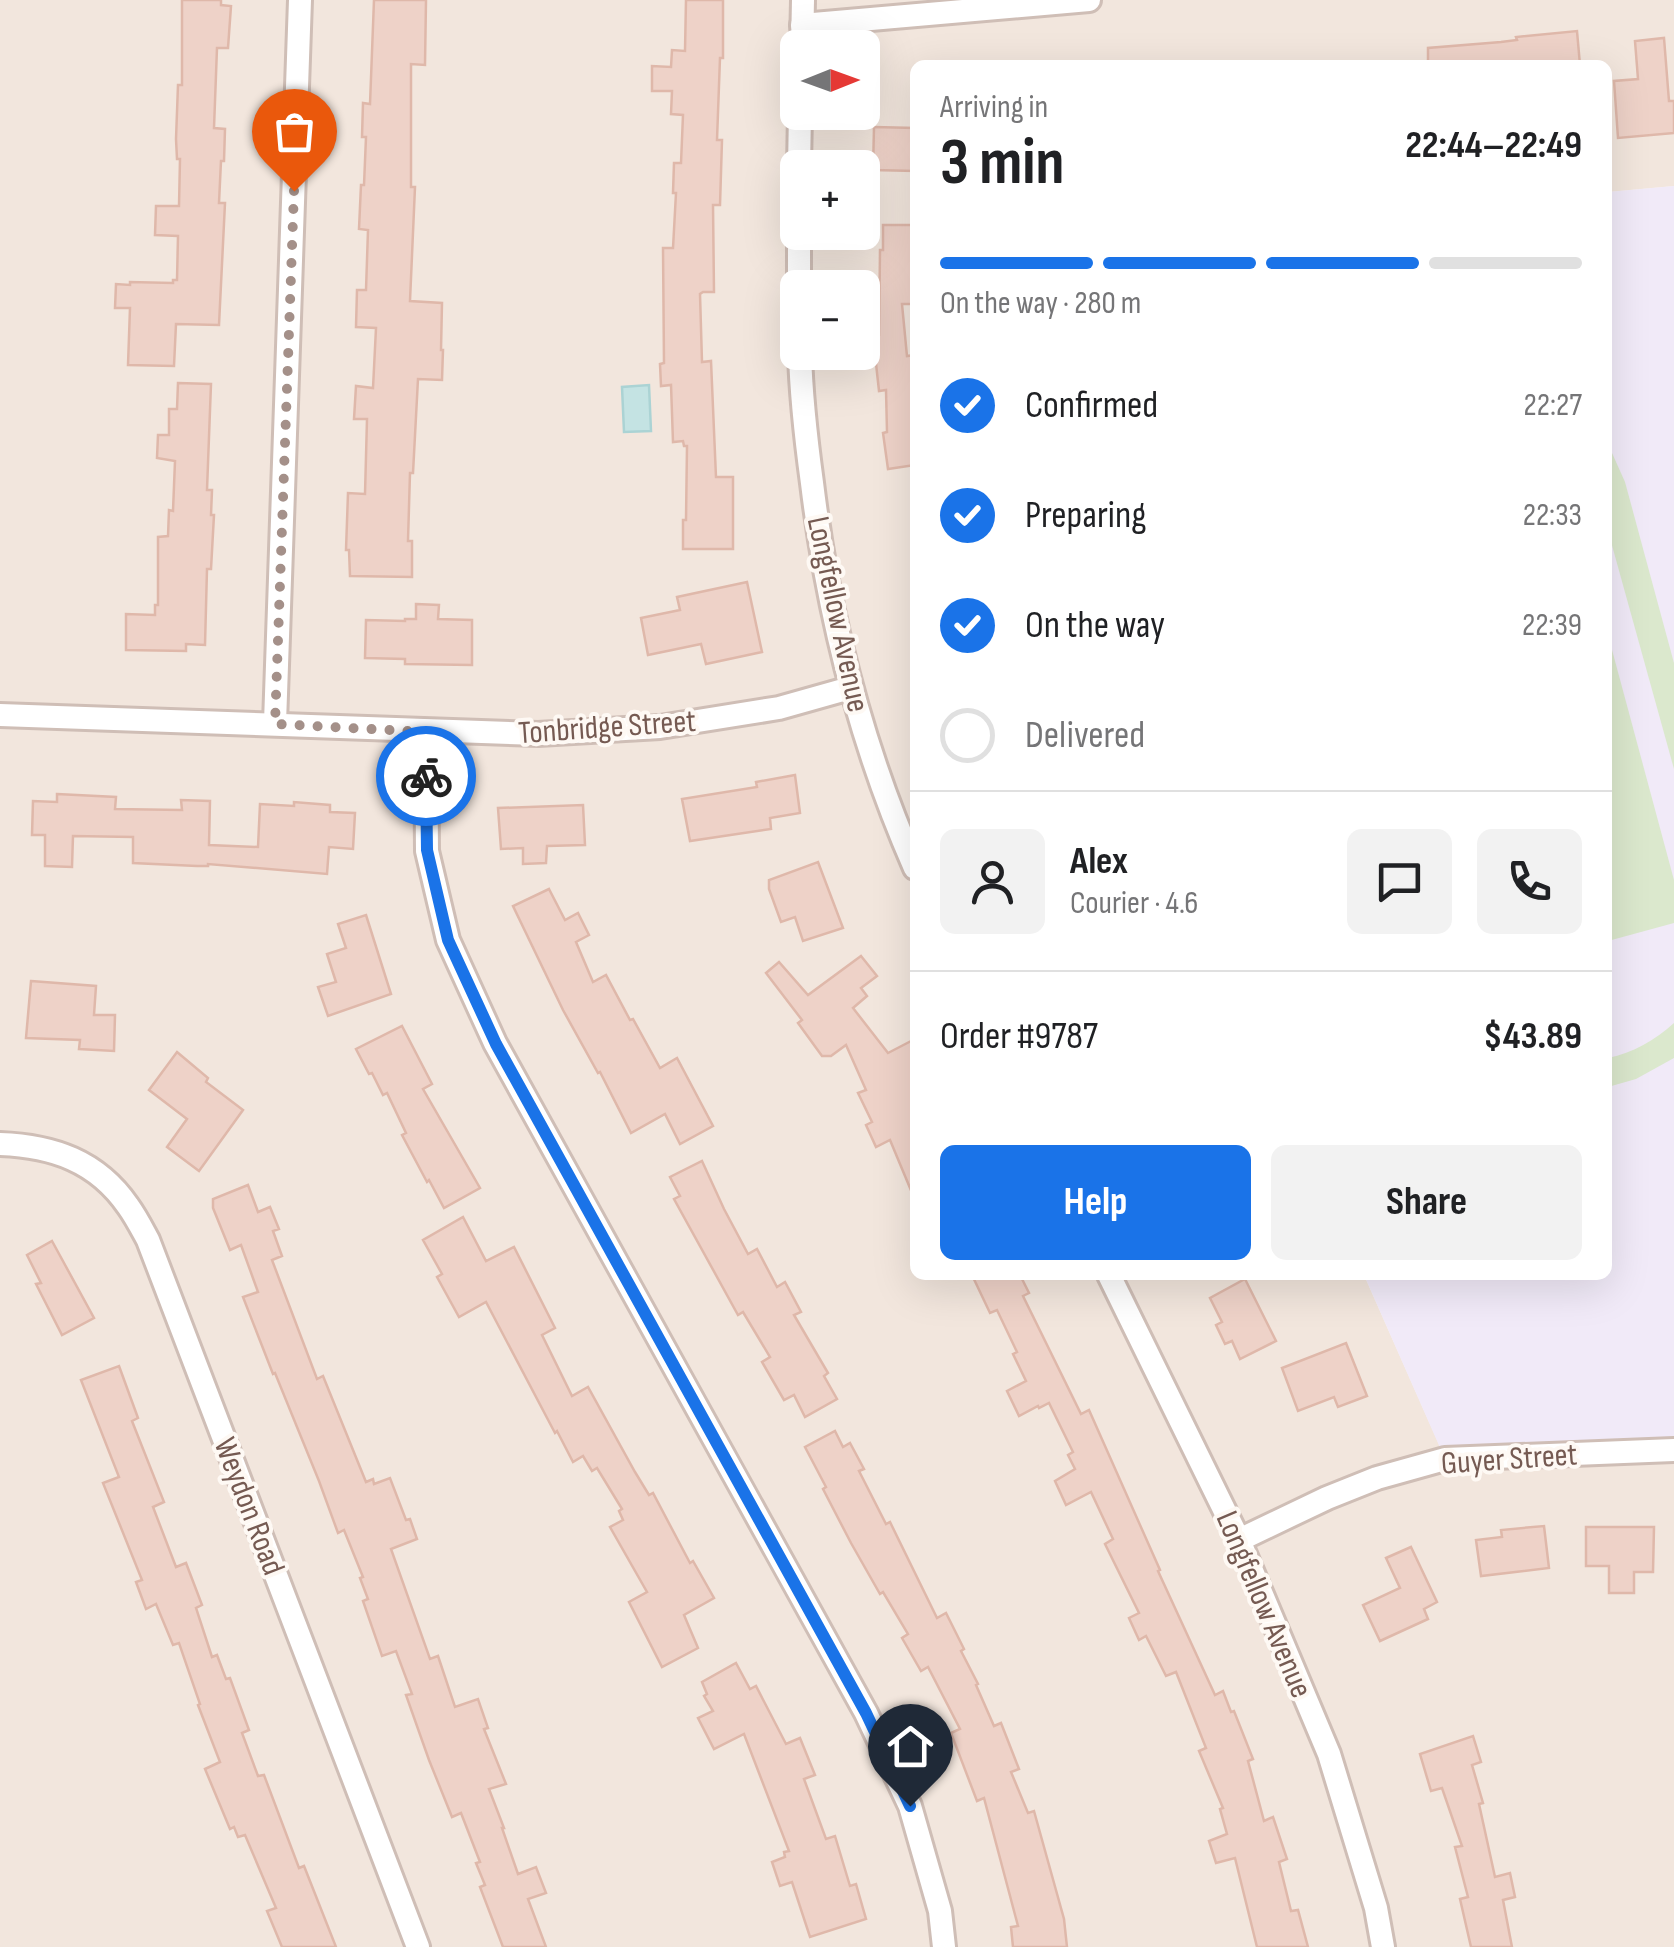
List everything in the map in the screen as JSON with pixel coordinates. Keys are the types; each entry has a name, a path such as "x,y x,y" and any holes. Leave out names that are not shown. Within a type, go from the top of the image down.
{"street":[{"path":"275,724 300,0"},
{"path":"802,30 803,0"},
{"path":"850,30 1089,0"},
{"name":"Longfellow Avenue","path":"800,370 821,554 850,688 910,857"},
{"name":"Tonbridge Street","path":"0,715 538,734 660,726 780,708 850,688"},
{"path":"426,732 427,850 448,940 496,1044 866,1713 910,1806 940,1911 944,1947"},
{"name":"Weydon Road","path":"0,1144 64,1154 100,1176 128,1205 148,1240 418,1947"},
{"name":"Longfellow Avenue","path":"1111,1280 1240,1540 1329,1754 1376,1908 1383,1947"},
{"name":"Guyer Street","path":"1240,1540 1327,1498 1445,1458 1674,1450"}],"shaded area":[{"path":"0,0 1674,0 1674,186 1612,192 1612,60 910,60 910,1280 1366,1280 1445,1458 1674,1450 1674,1947 0,1947"},
{"path":"1674,186 1674,1450 1445,1459 1366,1280 1612,1280 1612,192"}],"green space":[{"path":"1612,453 1625,482 1674,663 1674,769 1612,545"},
{"path":"1612,650 1674,880 1674,923 1612,940"},
{"path":"1674,1023 1674,1058 1636,1079 1612,1086 1612,1057 1659,1035"}],"water":[{"path":"649,385 651,431 624,432 622,387"}],"building":[{"path":"182,0 221,0 221,5 231,6 228,48 217,48 214,128 225,129 219,203 225,203 219,325 176,324 174,366 128,365 130,308 115,308 116,284 177,280 178,236 155,235 156,206 179,206 180,159 176,139 178,85 182,85"},
{"path":"374,0 426,0 425,65 411,64 411,187 415,187 410,301 442,303 443,350 442,380 418,379 410,473 408,541 412,541 412,577 350,576 346,550 348,493 365,494 367,419 354,419 356,386 373,388 376,328 356,327 357,290 366,290 368,230 359,229 366,137 362,137 363,103 370,104"},
{"path":"686,0 723,0 717,140 722,140 720,205 713,205 714,292 700,294 702,362 711,361 716,477 733,477 733,549 683,549 687,446 683,441 673,442 671,385 661,386 663,248 673,248 674,163 681,163 683,115 671,114 672,91 652,91 652,66 671,67 672,50 685,51"},
{"path":"1577,31 1580,60 1428,60 1428,48 1517,40 1516,37"},
{"path":"1664,38 1669,101 1674,101 1674,133 1618,138 1614,81 1638,79 1635,41"},
{"path":"910,128 910,171 880,170 880,150 873,150 874,130"},
{"path":"883,225 910,225 910,304 902,304 907,356 910,356 910,466 888,469 883,433 887,432 886,390 879,391 877,370 880,370"},
{"path":"178,383 211,384 207,490 212,490 214,515 211,569 207,569 205,645 186,644 186,651 126,650 126,614 155,615 158,605 158,537 168,536 175,461 157,458 158,435 169,435 169,409 177,409"},
{"path":"747,582 762,652 706,664 701,644 648,655 641,618 680,610 677,597"},
{"path":"416,604 439,605 438,619 472,620 472,665 405,664 405,659 365,658 366,620 416,619"},
{"path":"795,775 800,813 770,818 771,829 690,841 682,799 757,787 756,782"},
{"path":"57,794 116,797 115,809 182,810 181,800 210,801 209,845 258,847 260,804 330,805 330,812 355,813 353,849 329,847 327,874 208,864 133,863 133,837 73,836 72,867 45,866 45,835 32,835 33,801 57,802"},
{"path":"583,805 585,845 547,846 546,863 523,864 523,848 501,849 498,808"},
{"path":"818,862 843,928 803,941 795,917 781,922 769,880"},
{"path":"549,889 565,920 578,913 589,935 576,942 593,982 606,975 660,1068 677,1058 713,1126 680,1144 665,1114 631,1133 563,1010 513,906"},
{"path":"366,915 391,994 328,1016 318,987 336,982 327,954 346,948 338,924"},
{"path":"861,956 877,976 861,988 867,996 853,1008 888,1053 910,1042 910,1188 890,1140 876,1147 866,1125 872,1122 858,1093 866,1090 846,1045 831,1056 822,1056 798,1023 802,1020 766,973 779,962 808,995"},
{"path":"31,981 96,986 94,1015 115,1015 114,1051 79,1049 80,1040 26,1038"},
{"path":"402,1026 432,1084 423,1089 480,1188 444,1208 402,1135 406,1133 387,1093 383,1095 356,1049"},
{"path":"177,1052 208,1078 206,1082 243,1110 199,1171 167,1147 187,1119 149,1090"},
{"path":"702,1161 748,1254 757,1249 777,1287 785,1282 801,1312 794,1315 828,1373 824,1376 837,1399 805,1417 794,1395 784,1400 762,1362 770,1357 743,1312 738,1315 674,1199 680,1196 670,1177"},
{"path":"248,1185 258,1212 270,1207 279,1229 273,1231 282,1256 272,1260 317,1379 323,1376 366,1482 373,1479 374,1484 390,1478 406,1520 410,1519 417,1539 391,1549 430,1659 438,1656 455,1707 478,1699 488,1728 484,1729 506,1784 489,1789 518,1874 536,1867 546,1893 528,1899 546,1947 503,1947 480,1887 485,1885 476,1863 480,1862 461,1813 452,1817 429,1760 406,1695 412,1694 396,1651 382,1656 363,1601 368,1599 360,1578 363,1577 344,1530 338,1533 243,1297 258,1292 241,1245 230,1250 213,1208 213,1199"},
{"path":"463,1217 486,1261 514,1247 555,1328 542,1335 572,1396 588,1387 635,1472 649,1495 653,1493 690,1563 693,1561 714,1598 684,1615 698,1648 662,1667 629,1602 647,1592 610,1527 623,1520 619,1511 622,1509 597,1468 592,1471 583,1456 573,1462 486,1302 459,1317 437,1277 442,1274 423,1240"},
{"path":"52,1241 94,1318 62,1335 36,1284 41,1283 27,1255"},
{"path":"974,1280 1022,1280 1029,1293 1023,1296 1081,1414 1089,1410 1215,1695 1223,1691 1231,1712 1234,1711 1253,1759 1248,1761 1264,1821 1273,1817 1287,1859 1279,1862 1291,1911 1298,1910 1308,1947 1257,1947 1235,1858 1216,1863 1209,1841 1227,1834 1220,1809 1223,1808 1199,1751 1206,1748 1176,1672 1166,1676 1146,1636 1139,1640 1129,1618 1139,1613 1105,1544 1113,1539 1091,1492 1066,1505 1055,1481 1075,1469 1068,1455 1073,1452 1049,1403 1019,1416 1007,1391 1026,1381 997,1310 990,1313"},
{"path":"1246,1280 1276,1341 1240,1359 1232,1341 1225,1344 1216,1325 1222,1322 1210,1298"},
{"path":"1346,1343 1367,1396 1338,1407 1334,1397 1298,1411 1282,1368"},
{"path":"119,1366 138,1418 132,1421 164,1502 153,1507 176,1567 186,1563 202,1605 196,1608 212,1657 217,1655 226,1679 230,1678 249,1730 242,1733 258,1776 264,1775 299,1868 304,1866 336,1947 282,1947 267,1911 276,1908 245,1835 238,1837 234,1827 230,1829 205,1769 220,1762 179,1643 173,1645 156,1604 146,1609 136,1582 142,1580 103,1483 119,1477 81,1380"},
{"path":"835,1431 843,1447 850,1443 864,1469 859,1471 886,1524 890,1522 937,1618 946,1613 994,1726 1001,1723 1019,1769 1011,1772 1028,1813 1034,1811 1064,1919 1067,1947 1013,1947 1011,1927 1018,1926 984,1798 977,1801 951,1733 960,1729 928,1667 921,1671 902,1638 908,1634 851,1543 805,1447"},
{"path":"1544,1526 1549,1568 1481,1576 1476,1540 1502,1537 1501,1530"},
{"path":"1586,1527 1654,1527 1653,1572 1634,1572 1634,1593 1609,1593 1609,1566 1586,1566"},
{"path":"1411,1547 1437,1602 1424,1609 1428,1619 1380,1641 1363,1605 1400,1588 1386,1558"},
{"path":"736,1663 750,1689 756,1686 786,1744 800,1738 815,1775 804,1779 826,1839 835,1836 850,1886 856,1884 866,1919 810,1937 792,1882 780,1886 772,1862 789,1851 744,1734 714,1749 698,1718 713,1711 704,1696 707,1694 702,1682"},
{"path":"1473,1736 1481,1762 1472,1765 1483,1803 1479,1804 1495,1877 1510,1873 1515,1897 1503,1900 1512,1947 1471,1947 1460,1899 1468,1897 1455,1847 1462,1846 1442,1788 1431,1791 1420,1754"}],"way so far":[{"path":"294,191 275,724 426,732 426,776"}],"route":[{"path":"426,776 427,850 448,940 496,1044 866,1713 910,1806"}]}
